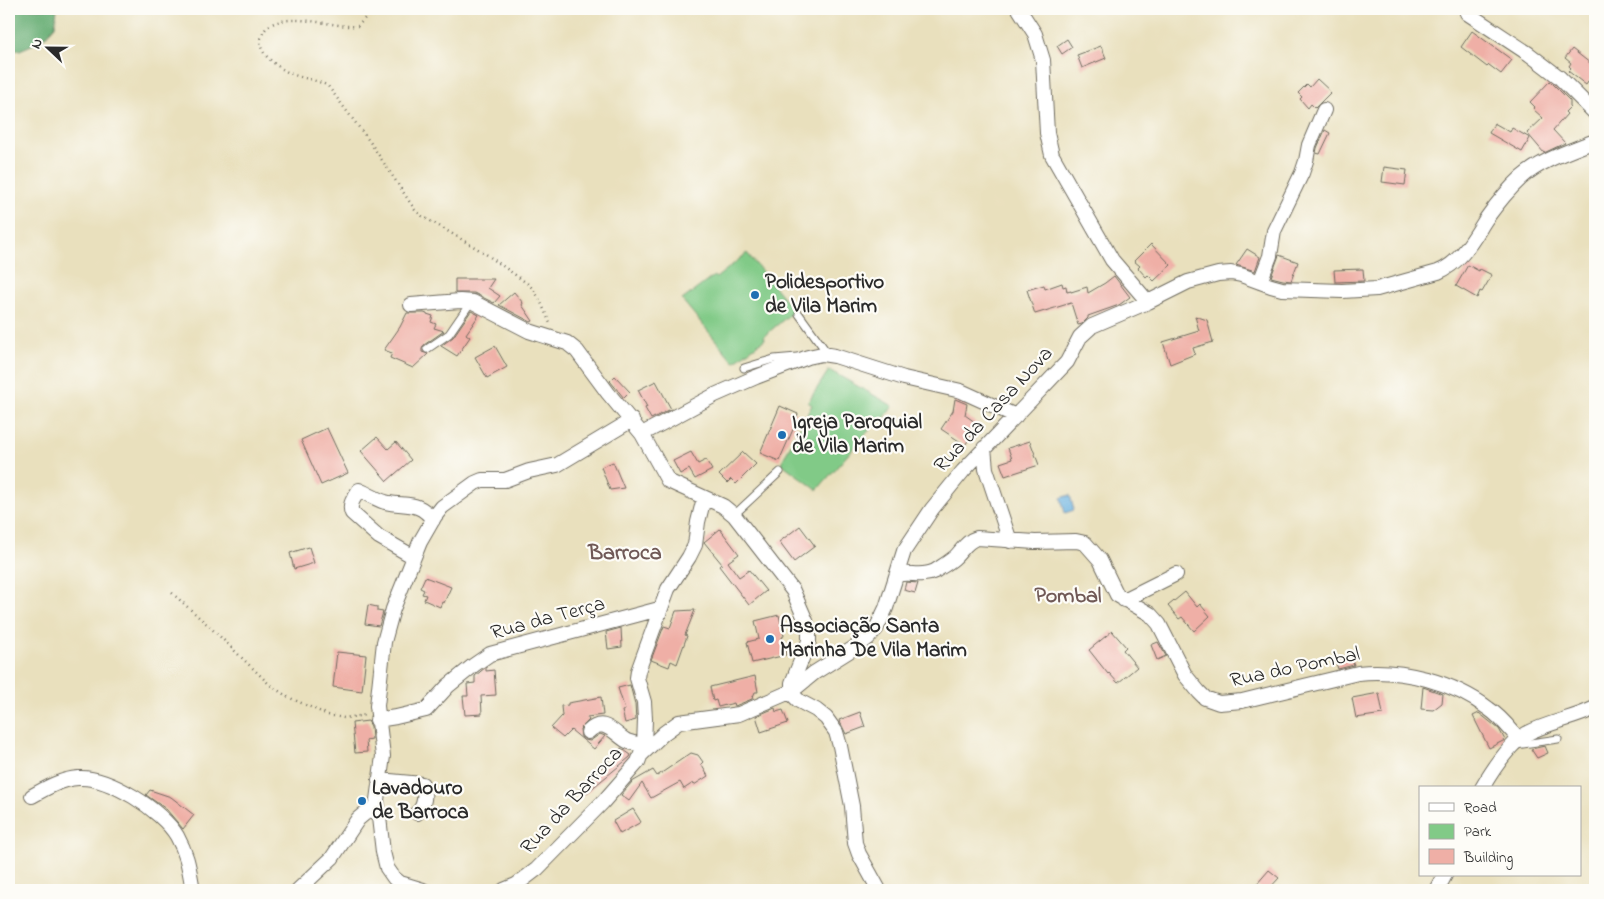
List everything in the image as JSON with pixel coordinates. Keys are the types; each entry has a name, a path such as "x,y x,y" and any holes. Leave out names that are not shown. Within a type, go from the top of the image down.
{"street":[{"path":"1019,9 1035,34 1042,51 1045,69 1047,141 1052,155 1112,260 1148,302"},
{"path":"1467,13 1529,54 1559,77 1595,113"},
{"path":"1260,282 1270,256 1274,231 1302,172 1309,145 1324,110"},
{"name":"Rua da Casa Nova","path":"897,576 904,551 950,485 1067,362 1078,340 1092,326 1148,302 1188,282 1218,274 1236,274 1276,288 1327,291 1377,289 1443,270 1452,265 1466,250 1498,203 1528,172 1549,160 1595,141"},
{"path":"411,305 460,301 471,302 479,304 529,331 567,343 577,351 608,394 632,420 668,481 727,508 734,515 793,592 806,621 809,641 807,650 793,679 792,691 796,699 826,718 836,732 852,806 854,843 879,890"},
{"path":"642,434 715,395 808,356 828,354 916,381 961,391 1016,416"},
{"path":"423,890 400,883 390,872 383,852 377,806 383,756 377,716 377,699 385,635 396,601 423,536 447,503 478,482 505,480 529,471 557,465 632,420"},
{"path":"984,448 986,469 1010,540"},
{"path":"414,557 373,533 352,512 350,508 351,503 359,490 383,501 417,506 425,510 433,520"},
{"name":"Rua da Barroca","path":"504,890 516,885 537,869 632,770 643,750 645,713 637,675 671,584 695,545 704,498"},
{"name":"Rua do Pombal","path":"897,576 904,574 922,575 935,571 952,560 967,543 974,539 1035,542 1076,541 1085,543 1096,554 1115,592 1124,600 1155,619 1164,631 1185,675 1199,692 1212,701 1219,703 1242,701 1358,673 1396,674 1436,683 1472,698 1491,710 1516,742"},
{"path":"1124,600 1176,574"},
{"path":"588,732 601,725 643,750 679,722 739,714 792,691 831,661 857,646 872,634 886,608 897,576"},
{"name":"Rua da Terça","path":"377,716 426,710 448,686 490,654 660,610"},
{"path":"1483,786 1516,742 1535,730 1595,708"},
{"path":"32,796 58,783 80,778 104,783 137,798 160,815 176,834 188,859 193,890"},
{"path":"379,780 423,784 424,805 417,813"},
{"path":"298,890 332,858 358,819 377,806"},
{"path":"1437,890 1444,876"}],"lane":[{"path":"427,349 449,334 471,302"},
{"path":"799,314 828,354"},
{"path":"744,368 781,357 808,356"},
{"path":"734,515 780,472"},
{"path":"1516,742 1558,739"}],"path":[{"path":"367,9 366,17 358,26 342,26 295,19 283,20 270,26 261,37 261,48 268,57 290,74 321,82 328,86 370,142 415,210 483,252 534,289 542,300 550,324 567,343"},
{"path":"172,594 210,627 270,685 283,694 335,717 377,716"}],"green space":[{"path":"9,9 57,9 55,26 41,41 20,50 9,51"},
{"path":"747,253 794,311 764,336 765,339 734,362 682,300 714,276 716,278"},
{"path":"829,370 893,406 883,420 879,419 817,490 781,463 812,405 808,402"}],"water":[{"path":"1070,495 1074,510 1065,513 1061,498"}],"building":[{"path":"1472,31 1512,60 1501,74 1489,65 1487,67 1461,47"},
{"path":"1067,39 1072,47 1062,54 1057,46"},
{"path":"1101,46 1106,58 1082,68 1077,55"},
{"path":"1572,49 1595,67 1595,72 1586,85 1568,71 1571,68 1569,66 1571,63 1565,58"},
{"path":"1317,79 1331,92 1315,108 1311,104 1308,108 1300,99 1302,97 1298,93 1307,84 1310,87"},
{"path":"1550,81 1570,101 1570,107 1565,112 1567,114 1553,130 1565,143 1544,153 1527,133 1543,118 1533,109 1535,107 1530,102"},
{"path":"1494,123 1510,132 1512,128 1530,138 1522,152 1489,133"},
{"path":"1325,130 1330,133 1320,154 1316,153 1317,148"},
{"path":"1384,167 1407,170 1405,185 1382,182"},
{"path":"1151,244 1171,265 1154,281 1148,275 1146,277 1138,268 1140,266 1134,261"},
{"path":"1247,249 1260,257 1255,271 1236,265"},
{"path":"1279,255 1298,262 1291,281 1271,277"},
{"path":"1468,265 1492,275 1477,298 1456,286"},
{"path":"1363,269 1364,281 1335,282 1334,270"},
{"path":"1114,276 1130,297 1119,305 1088,316 1082,324 1078,325 1071,303 1035,314 1027,290 1044,285 1045,289 1062,283 1063,287 1066,286 1067,292 1087,287 1088,293"},
{"path":"455,279 494,279 488,288 500,296 494,303 474,293 455,293"},
{"path":"514,292 533,321 531,322 499,305"},
{"path":"471,311 479,315 466,334 470,337 457,356 441,346 453,337"},
{"path":"407,313 424,313 433,316 431,322 436,324 434,328 444,331 424,345 422,352 428,354 413,368 390,358 392,353 384,350"},
{"path":"1195,316 1207,320 1213,342 1193,348 1195,354 1170,364 1163,342 1199,331"},
{"path":"495,346 507,367 487,378 475,357"},
{"path":"615,376 630,392 624,398 610,381"},
{"path":"656,381 671,409 651,419 638,390"},
{"path":"955,399 967,404 965,415 979,425 965,445 941,429 953,411"},
{"path":"780,406 798,414 779,461 760,453"},
{"path":"327,428 348,473 321,485 301,440"},
{"path":"377,437 388,449 396,442 411,460 387,481 361,451"},
{"path":"1030,441 1039,465 1005,476 1000,463 1012,459 1008,448"},
{"path":"691,452 698,464 706,460 712,470 695,479 689,469 680,474 673,461"},
{"path":"743,452 756,464 736,484 731,479 727,483 719,475"},
{"path":"613,462 624,488 610,490 601,467"},
{"path":"800,526 815,546 794,562 779,542"},
{"path":"720,529 739,554 728,562 739,577 749,570 766,591 749,605 719,566 722,564 704,542"},
{"path":"309,547 314,563 294,569 290,553"},
{"path":"425,577 451,587 444,603 442,602 440,607 424,600 426,595 422,594 424,590 420,588"},
{"path":"906,582 918,583 915,593 904,590"},
{"path":"1185,592 1197,607 1200,604 1210,616 1194,631 1182,617 1179,619 1168,606"},
{"path":"368,605 377,607 377,611 383,612 379,626 365,624"},
{"path":"695,610 685,635 687,636 677,664 671,661 669,667 651,660 664,626 670,628 676,611"},
{"path":"779,615 786,655 752,663 747,642 759,639 755,621"},
{"path":"621,628 622,647 608,649 606,632"},
{"path":"1112,631 1126,647 1123,650 1137,667 1118,683 1108,674 1089,650"},
{"path":"1158,642 1166,656 1157,660 1151,645"},
{"path":"337,652 366,655 362,691 333,687"},
{"path":"1350,655 1354,665 1338,669 1335,660"},
{"path":"486,667 486,671 494,670 496,695 481,696 482,714 465,715 463,696 468,696 467,684 475,683 475,676"},
{"path":"755,676 758,692 755,692 752,699 735,706 734,703 718,707 716,700 713,701 710,687"},
{"path":"630,685 635,704 636,720 625,723 622,711 625,710 618,688"},
{"path":"1423,687 1443,694 1442,703 1433,710 1421,709"},
{"path":"1379,693 1383,714 1356,718 1352,698"},
{"path":"601,697 603,715 587,717 589,720 580,729 581,737 585,740 590,741 600,734 605,736 594,749 571,730 563,738 551,728 562,716 561,706"},
{"path":"775,708 776,712 783,710 788,723 761,732 756,716"},
{"path":"860,712 865,727 846,734 839,720"},
{"path":"1479,713 1499,729 1505,740 1489,748 1473,716"},
{"path":"368,721 371,726 372,739 366,740 367,752 355,753 352,723"},
{"path":"1545,746 1548,753 1537,758 1531,749"},
{"path":"621,748 631,755 630,757 584,795 579,790"},
{"path":"691,753 698,755 703,762 701,764 708,776 694,785 693,783 684,789 680,782 651,798 642,783 629,801 621,795 632,782 653,770 657,776"},
{"path":"150,790 171,797 194,815 183,829 166,809 146,795"},
{"path":"633,809 641,822 620,834 613,821"},
{"path":"1269,870 1279,878 1268,890 1262,890 1256,885"}],"place":[{"name":"Polidesportivo de Vila Marim","path":"755,295"},
{"name":"Igreja Paroquial de Vila Marim","path":"782,435"},
{"name":"Associação Santa Marinha De Vila Marim","path":"770,639"},
{"name":"Lavadouro de Barroca","path":"362,801"}],"district":[{"name":"Barroca","path":"625,554"},
{"name":"Pombal","path":"1068,597"}]}
